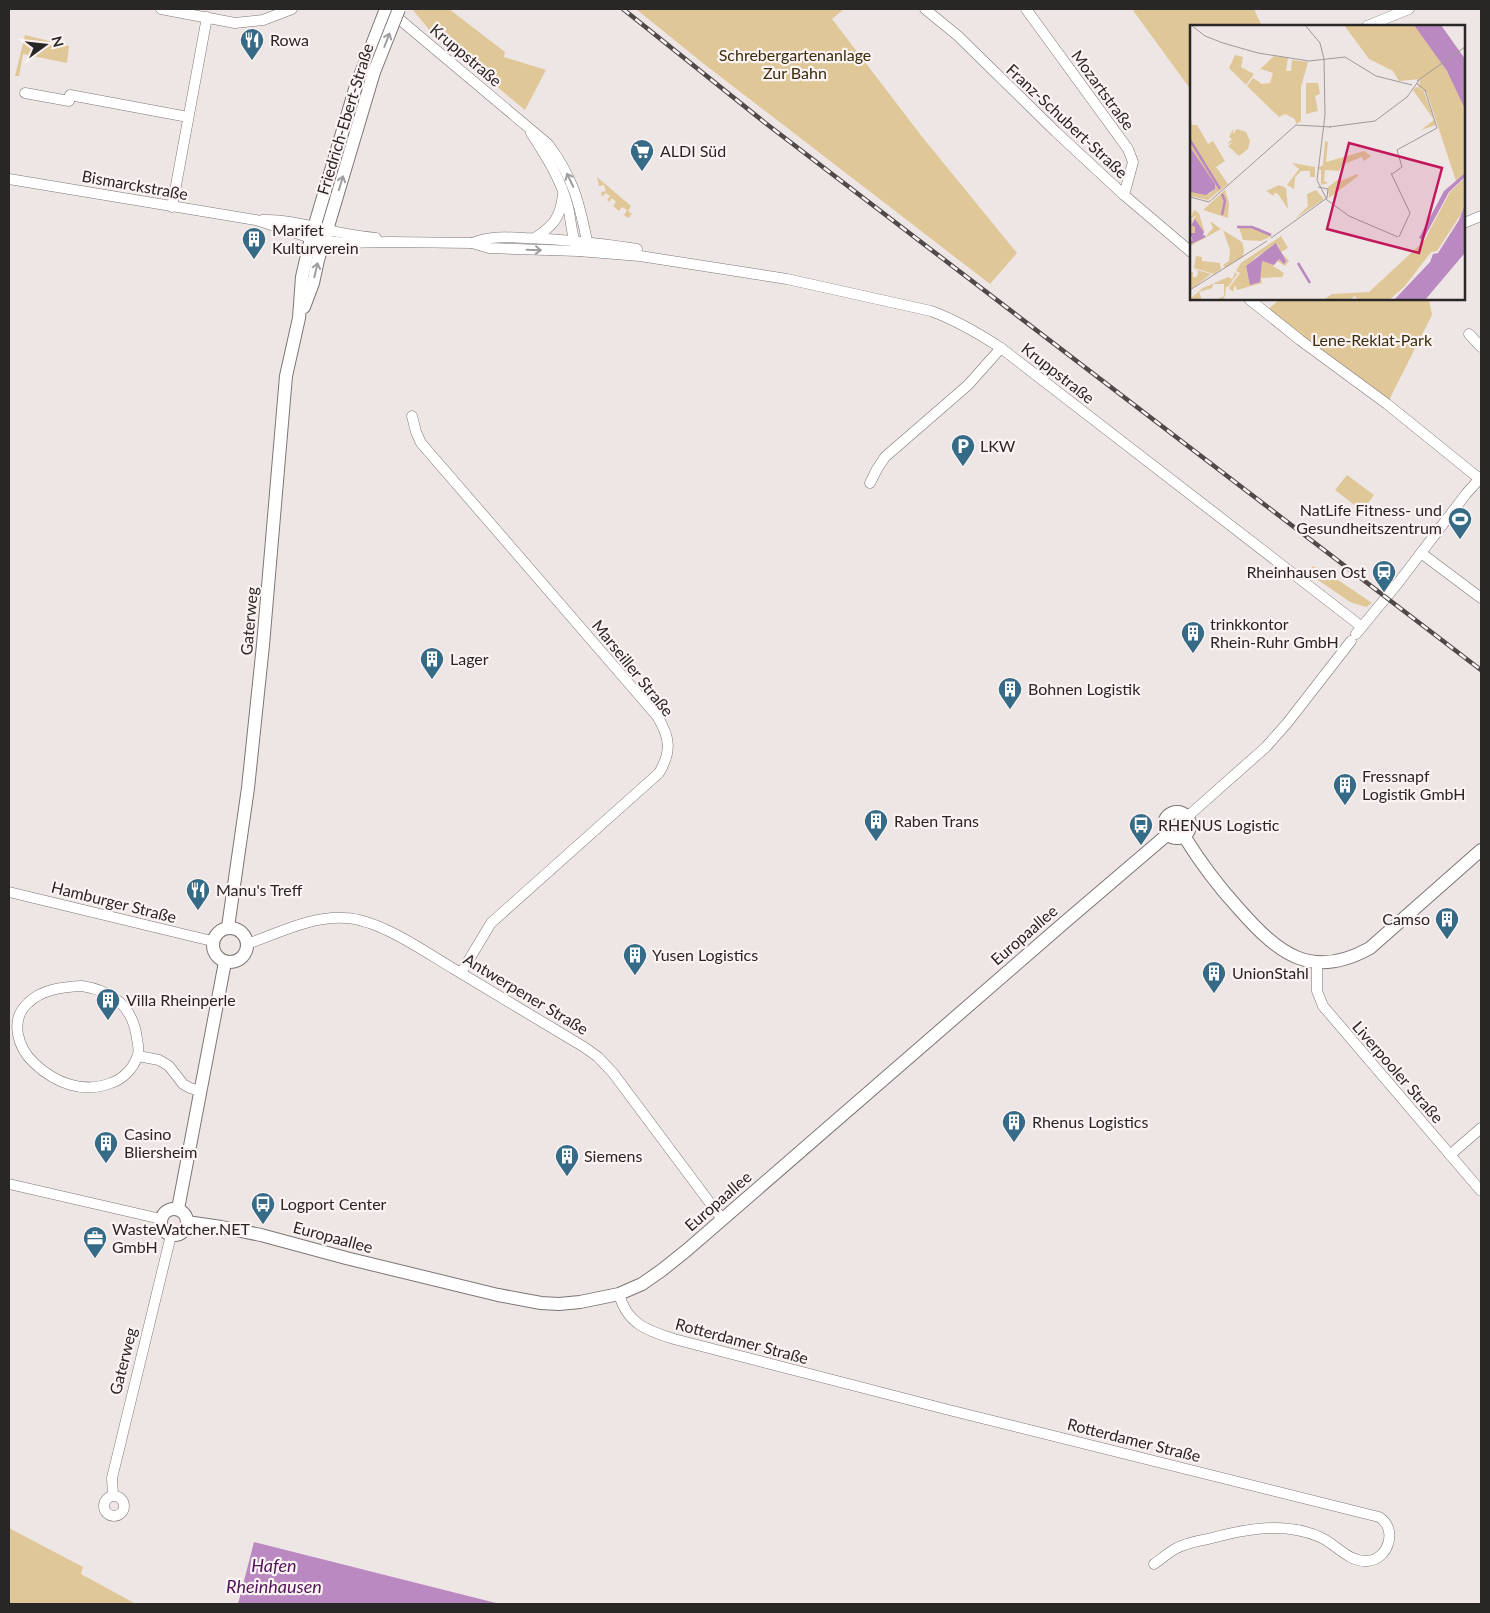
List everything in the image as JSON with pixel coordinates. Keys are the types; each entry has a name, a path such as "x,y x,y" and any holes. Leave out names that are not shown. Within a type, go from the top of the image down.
{"main road":[{"name":"Friedrich-Ebert-Straße","path":"319,234 387,9"},
{"name":"Friedrich-Ebert-Straße","path":"368,70 399,9"},
{"name":"Gaterweg","path":"228,927 248,788 263,645 286,376 299,318 302,277 319,234"},
{"path":"1177,813 1187,817 1190,827 1184,836 1176,838 1168,834 1165,824 1170,815 1177,813"},
{"name":"Europaallee","path":"187,1222 261,1235 346,1258 541,1303 580,1302 619,1294 642,1284 662,1270 1168,834"},
{"path":"1184,836 1218,887 1260,933 1276,947 1291,956 1317,962 1355,957 1370,948 1481,850"},
{"path":"228,927 240,931 245,936 247,944 246,951 242,957 236,961 225,962 219,960 214,954 212,940 222,929 228,927"},
{"path":"178,1209 225,962"},
{"path":"178,1209 184,1214 187,1222 183,1232 171,1235 162,1227 161,1219 166,1211 178,1209"}],"street":[{"path":"165,9 235,23 247,23 263,20 292,9"},
{"name":"Kruppstraße","path":"387,9 548,144 573,184 579,201 587,241 666,254 680,262"},
{"name":"Franz-Schubert-Straße","path":"925,9 958,36 1056,132 1124,195 1190,251"},
{"name":"Mozartstraße","path":"1026,9 1128,149 1133,162 1124,195"},
{"path":"1369,25 1409,9"},
{"path":"172,207 207,17"},
{"path":"26,93 69,100 70,95 188,117"},
{"name":"Kruppstraße","path":"526,125 552,167 563,191 574,240 579,251 640,256 787,279 931,311 951,318 1001,348 1356,634"},
{"name":"Bismarckstraße","path":"9,179 256,220 276,220 319,234 379,238 390,242 472,243 489,248 579,251"},
{"path":"535,238 556,220 560,211 563,191"},
{"path":"1465,223 1481,216"},
{"name":"Bismarckstraße","path":"472,243 484,238 587,241"},
{"path":"579,251 587,241"},
{"path":"1187,817 1266,747 1288,722 1466,494 1481,479 1387,404 1300,340 1250,300"},
{"path":"1469,334 1481,347"},
{"path":"870,483 885,457 968,385 1001,348"},
{"name":"Marseiller Straße","path":"412,416 421,443 656,716 663,727 668,747 664,764 658,773 490,923 461,973"},
{"path":"1421,553 1481,598"},
{"name":"Hamburger Straße","path":"9,892 212,940"},
{"name":"Antwerpener Straße","path":"247,944 308,922 329,918 358,919 394,935 461,973 598,1057 613,1073 722,1219"},
{"name":"Liverpooler Straße","path":"1317,962 1317,991 1323,1006 1481,1191"},
{"path":"82,986 107,992 122,1002 131,1016 136,1030 138,1056 127,1073 116,1081 100,1087 75,1086 58,1080 41,1070 28,1058 19,1044 16,1028 20,1014 28,1003 46,992 63,987 82,986"},
{"path":"138,1056 158,1060 169,1066 184,1084 200,1091"},
{"path":"1450,1155 1481,1128"},
{"path":"9,1184 161,1219"},
{"name":"Gaterweg","path":"113,1495 112,1478 171,1235"},
{"name":"Rotterdamer Straße","path":"619,1294 622,1305 639,1325 674,1339 1379,1517 1387,1523 1390,1533 1388,1544 1381,1555 1367,1561 1352,1558 1325,1539 1305,1531 1282,1528 1254,1528 1185,1545 1154,1564"}],"green space":[{"path":"412,9 449,9 505,52 504,57 546,70 525,110 432,33"},
{"name":"Schrebergartenanlage Zur Bahn","path":"636,9 844,9 832,19 923,138 1017,253 990,284 704,64"},
{"path":"1132,9 1254,9 1262,25 1190,25 1190,89"},
{"path":"25,35 69,46 67,63 23,54 19,76 15,76"},
{"path":"597,177 631,206 628,211 632,214 628,218 624,215 627,210 622,207 619,211 613,206 616,202 612,198 609,202 607,200 610,196 606,193 602,197 601,192 606,191 604,185 599,186"},
{"name":"Lene-Reklat-Park","path":"1279,300 1429,300 1432,315 1387,404 1265,312"},
{"path":"1347,475 1374,495 1362,511 1335,490"},
{"path":"1313,566 1372,603 1366,607 1350,602 1308,573"},
{"path":"9,1528 83,1567 81,1574 136,1604 9,1604"}],"water":[{"name":"Hafen Rheinhausen","path":"254,1542 500,1604 238,1604"}],"railway":[{"path":"623,9 764,122 1481,670"}],"place":[{"name":"Rowa","path":"252,61"},
{"name":"ALDI Süd","path":"642,172"},
{"name":"Marifet Kulturverein","path":"254,260"},
{"name":"LKW","path":"963,467"},
{"name":"NatLife Fitness- und Gesundheitszentrum","path":"1460,540"},
{"name":"Rheinhausen Ost","path":"1384,593"},
{"name":"trinkkontor Rhein-Ruhr GmbH","path":"1193,654"},
{"name":"Lager","path":"432,680"},
{"name":"Bohnen Logistik","path":"1010,710"},
{"name":"Fressnapf Logistik GmbH","path":"1345,806"},
{"name":"Raben Trans","path":"876,842"},
{"name":"RHENUS Logistic","path":"1141,846"},
{"name":"Manu's Treff","path":"198,911"},
{"name":"Camso","path":"1447,940"},
{"name":"Yusen Logistics","path":"635,976"},
{"name":"UnionStahl","path":"1214,994"},
{"name":"Villa Rheinperle","path":"108,1021"},
{"name":"Rhenus Logistics","path":"1014,1143"},
{"name":"Casino Bliersheim","path":"106,1164"},
{"name":"Siemens","path":"567,1177"},
{"name":"Logport Center","path":"263,1225"},
{"name":"WasteWatcher.NET GmbH","path":"95,1259"}]}
